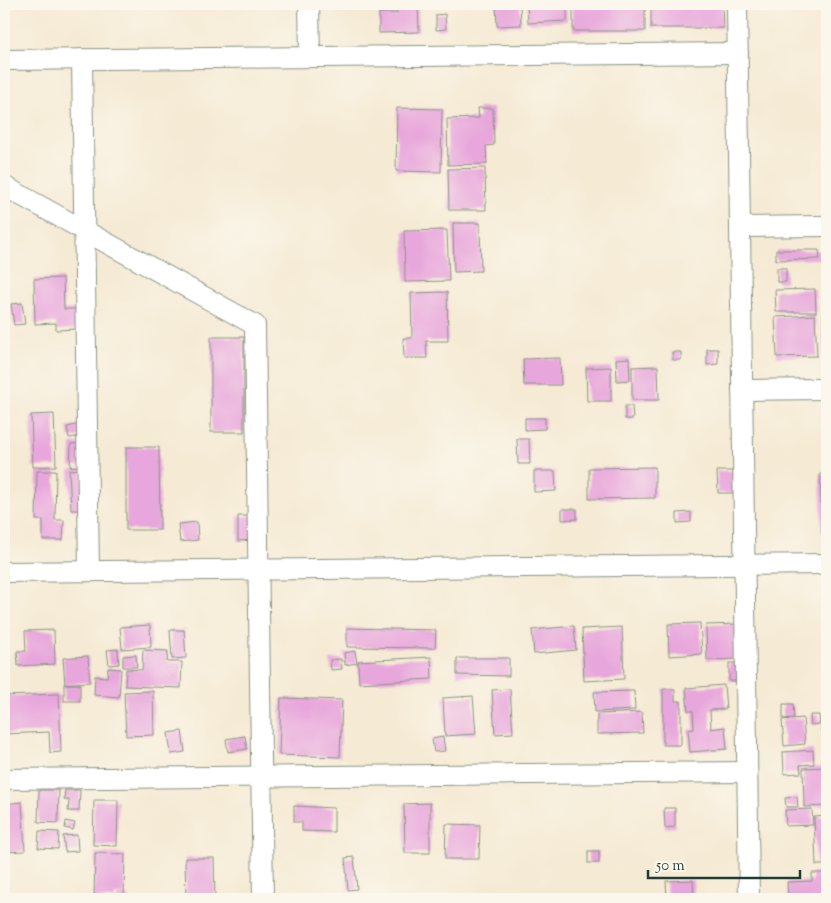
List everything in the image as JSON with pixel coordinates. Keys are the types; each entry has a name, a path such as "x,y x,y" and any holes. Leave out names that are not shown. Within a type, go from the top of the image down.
{"street":[{"path":"309,4 310,56"},
{"path":"737,4 749,899"},
{"path":"4,60 738,52"},
{"path":"82,59 89,571"},
{"path":"4,186 255,325 263,899"},
{"path":"740,227 827,226"},
{"path":"742,390 827,389"},
{"path":"4,572 827,564"},
{"path":"4,779 747,772"}],"building":[{"path":"397,4 418,4 419,32 379,33 379,13 397,13"},
{"path":"496,4 520,4 521,25 497,26"},
{"path":"527,4 567,4 567,21 528,23"},
{"path":"573,4 645,4 645,31 573,31"},
{"path":"651,4 722,4 723,28 651,28"},
{"path":"445,14 446,29 436,30 436,15"},
{"path":"397,108 442,109 441,172 396,171"},
{"path":"478,108 493,108 494,145 486,146 487,164 448,165 447,119 479,118"},
{"path":"485,168 486,210 449,210 448,169"},
{"path":"453,223 480,223 481,271 454,272"},
{"path":"447,230 449,281 405,282 404,231"},
{"path":"776,250 819,250 820,259 776,260"},
{"path":"777,268 786,268 786,282 777,282"},
{"path":"63,278 64,309 77,309 77,329 56,330 56,323 35,324 34,279"},
{"path":"815,289 816,312 776,312 775,290"},
{"path":"447,292 448,341 426,341 427,358 404,358 403,338 412,338 411,293"},
{"path":"22,303 25,324 14,325 11,304"},
{"path":"823,314 827,314 827,372 824,372"},
{"path":"815,315 817,356 777,357 775,317"},
{"path":"211,337 244,337 244,432 211,432"},
{"path":"707,349 718,349 718,364 707,365"},
{"path":"672,352 681,352 681,360 673,360"},
{"path":"560,358 561,385 524,385 523,359"},
{"path":"629,358 630,380 617,381 616,359"},
{"path":"658,366 659,400 632,400 632,367"},
{"path":"611,367 611,401 587,401 586,368"},
{"path":"625,406 632,406 633,419 625,419"},
{"path":"54,414 56,466 33,467 31,415"},
{"path":"525,418 545,418 545,429 525,430"},
{"path":"80,424 82,436 69,438 67,427"},
{"path":"517,439 529,439 530,464 518,464"},
{"path":"84,443 83,465 70,467 71,444"},
{"path":"126,447 159,447 160,530 126,530"},
{"path":"655,467 655,498 589,499 589,468"},
{"path":"82,469 84,510 71,510 69,470"},
{"path":"37,471 56,471 55,520 64,520 63,540 43,540 43,520 36,520"},
{"path":"534,471 555,471 556,491 534,492"},
{"path":"717,471 735,471 735,493 718,493"},
{"path":"827,473 827,533 822,533 820,474"},
{"path":"562,509 577,509 577,519 562,520"},
{"path":"691,512 691,522 677,523 677,513"},
{"path":"238,516 253,516 253,540 238,541"},
{"path":"197,522 198,540 180,542 178,524"},
{"path":"700,623 702,654 669,656 668,624"},
{"path":"738,624 739,659 707,660 706,625"},
{"path":"150,625 151,647 122,649 120,627"},
{"path":"574,626 576,650 534,654 532,630"},
{"path":"622,627 624,679 584,681 582,629"},
{"path":"347,628 436,630 435,648 347,647"},
{"path":"54,630 55,664 18,666 17,651 26,651 25,631"},
{"path":"170,630 184,630 186,658 172,659"},
{"path":"118,649 119,664 109,665 107,650"},
{"path":"143,650 168,651 167,662 182,662 181,688 125,686 126,669 142,670"},
{"path":"355,651 357,663 345,665 344,653"},
{"path":"136,655 137,667 123,667 123,656"},
{"path":"88,656 90,682 65,684 63,658"},
{"path":"431,657 432,679 359,683 358,661"},
{"path":"457,658 509,658 509,676 457,675"},
{"path":"341,659 342,669 331,670 330,660"},
{"path":"729,663 743,663 743,681 729,681"},
{"path":"108,668 121,669 119,697 94,695 95,676 107,677"},
{"path":"64,684 80,684 80,701 64,701"},
{"path":"724,685 726,709 710,710 711,729 725,727 727,749 690,752 688,730 694,729 693,711 688,711 686,688"},
{"path":"510,689 513,733 495,734 492,690"},
{"path":"663,689 675,689 675,701 681,701 681,745 663,745"},
{"path":"153,691 154,735 126,736 124,692"},
{"path":"634,691 635,710 595,712 594,692"},
{"path":"59,694 61,752 50,753 49,732 4,734 4,696"},
{"path":"473,696 476,734 445,736 443,698"},
{"path":"281,698 342,700 340,757 279,755"},
{"path":"783,704 793,704 794,718 783,719"},
{"path":"642,712 643,733 597,734 597,714"},
{"path":"810,715 819,715 820,724 811,725"},
{"path":"803,718 805,744 784,746 782,720"},
{"path":"822,718 827,718 827,730 822,730"},
{"path":"182,731 185,752 171,754 168,733"},
{"path":"245,736 247,749 228,752 226,739"},
{"path":"443,737 445,751 434,752 432,739"},
{"path":"827,746 827,756 823,756 823,747"},
{"path":"813,750 814,764 800,765 801,773 784,774 783,752"},
{"path":"827,767 827,806 804,807 803,768"},
{"path":"39,790 59,790 58,823 38,822"},
{"path":"65,790 80,790 79,811 68,811 69,800 64,800"},
{"path":"797,797 798,807 786,807 785,798"},
{"path":"94,800 118,800 117,846 93,845"},
{"path":"22,802 25,851 4,852 4,804"},
{"path":"430,803 430,853 405,853 404,804"},
{"path":"294,806 334,808 334,832 302,831 302,822 294,822"},
{"path":"664,808 675,808 675,827 665,828"},
{"path":"812,809 813,825 786,826 785,810"},
{"path":"827,816 827,865 816,865 814,817"},
{"path":"66,821 75,823 73,830 65,828"},
{"path":"446,824 480,825 479,859 445,859"},
{"path":"39,831 59,832 58,849 38,848"},
{"path":"77,835 78,851 65,852 63,836"},
{"path":"588,851 599,851 599,863 588,863"},
{"path":"95,853 125,854 124,895 115,895 115,899 94,899"},
{"path":"354,857 357,889 348,890 345,858"},
{"path":"185,858 214,858 215,899 186,899"},
{"path":"812,873 827,873 827,899 788,899 787,882 812,881"},
{"path":"693,880 694,899 667,899 666,881"},
{"path":"117,896 129,896 129,899 117,899"}]}
